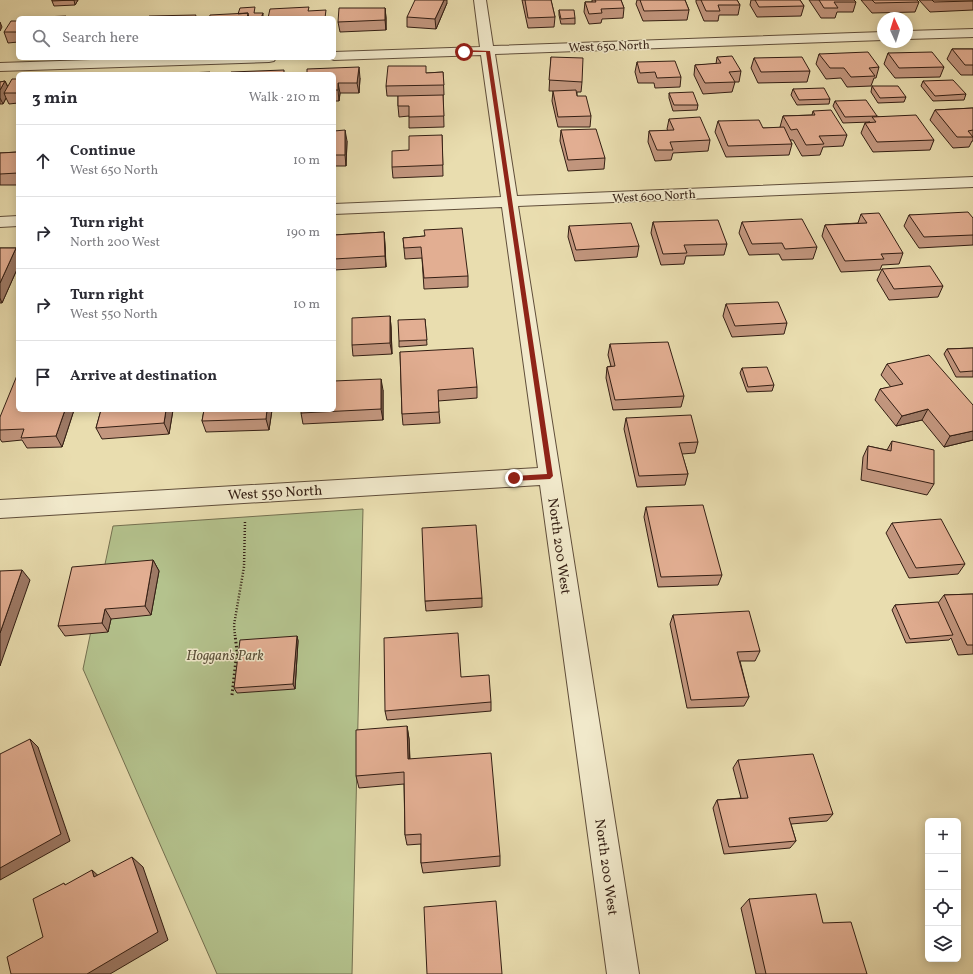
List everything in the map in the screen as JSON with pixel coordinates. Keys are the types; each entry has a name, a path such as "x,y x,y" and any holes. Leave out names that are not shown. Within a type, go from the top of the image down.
{"street":[{"name":"North 200 West","path":"480,0 623,974"},
{"path":"913,35 973,33"},
{"name":"West 650 North","path":"336,56 877,36"},
{"path":"0,67 209,60"},
{"name":"West 600 North","path":"336,210 973,182"},
{"path":"0,222 16,221"},
{"name":"West 550 North","path":"0,509 550,476"}],"path":[{"path":"232,695 237,651 234,624 244,567 245,521"}],"green space":[{"name":"Hoggan's Park","path":"363,509 352,974 217,974 83,669 113,526"}],"building":[{"path":"52,0 74,0 52,1"},
{"path":"415,0 444,0 435,19 407,17"},
{"path":"525,0 551,0 555,17 528,18"},
{"path":"595,0 621,0 624,8 601,9 602,13 589,14 585,2 596,2"},
{"path":"640,0 685,0 689,10 644,11"},
{"path":"701,0 737,0 740,5 718,5 720,11 706,11"},
{"path":"755,0 800,0 804,6 759,7"},
{"path":"819,0 854,0 856,2 834,2 838,8 824,8"},
{"path":"872,0 917,0 919,2 875,3"},
{"path":"932,0 973,0 973,1 934,2"},
{"path":"255,7 254,13 263,13 262,16 249,16 248,13 238,14 240,8"},
{"path":"309,7 308,11 326,10 325,16 268,16 270,9"},
{"path":"339,8 385,8 385,20 338,22"},
{"path":"559,10 574,10 575,18 561,19"},
{"path":"248,13 247,16 210,15"},
{"path":"196,15 196,16 149,16"},
{"path":"11,21 16,21 16,32 4,32"},
{"path":"952,49 973,49 973,65 965,65"},
{"path":"868,52 879,67 869,68 875,76 851,77 844,68 830,68 819,54"},
{"path":"932,52 944,67 899,68 888,53"},
{"path":"732,56 741,71 729,72 735,82 705,83 695,65 721,63 717,57"},
{"path":"551,57 583,58 582,82 549,80"},
{"path":"802,57 810,71 761,72 754,58"},
{"path":"675,61 681,77 657,78 655,72 640,73 637,62"},
{"path":"388,66 426,66 426,73 443,72 444,85 386,86"},
{"path":"359,67 357,83 338,83 338,90 336,90 336,72 307,72 307,69"},
{"path":"284,70 284,72 231,72"},
{"path":"12,79 16,79 16,93 4,93"},
{"path":"953,80 966,94 935,96 923,81"},
{"path":"5,81 0,90 0,82"},
{"path":"872,86 898,86 906,97 880,98"},
{"path":"824,88 830,99 799,100 793,89"},
{"path":"576,90 577,96 586,96 591,116 558,117 553,91"},
{"path":"693,92 698,105 674,105 669,93"},
{"path":"443,95 444,116 409,117 409,106 398,106 398,96"},
{"path":"866,100 877,116 845,117 835,101"},
{"path":"973,108 973,130 968,131 973,137 957,137 935,110"},
{"path":"831,110 847,135 819,136 824,144 806,145 797,129 791,130 783,116 815,115 813,111"},
{"path":"916,115 934,140 877,142 865,123 876,122 872,117"},
{"path":"700,117 710,140 670,142 673,150 657,150 649,131 674,130 669,119"},
{"path":"759,120 763,128 784,127 792,144 728,146 718,121"},
{"path":"596,129 605,158 568,160 561,130"},
{"path":"345,130 345,155 336,155 336,131"},
{"path":"442,135 443,165 392,167 392,151 409,150 409,136"},
{"path":"16,152 16,173 0,174 0,153"},
{"path":"968,212 973,218 973,235 924,237 909,215"},
{"path":"879,213 903,253 881,254 884,259 845,261 825,225 867,223 861,214"},
{"path":"802,219 817,247 785,249 782,243 752,244 742,222"},
{"path":"718,220 727,244 684,245 687,253 663,254 653,222"},
{"path":"631,223 639,246 576,250 569,226"},
{"path":"462,228 468,276 424,278 421,247 404,248 403,238 425,236 424,230"},
{"path":"384,232 385,256 336,259 336,235"},
{"path":"0,248 16,248 0,283"},
{"path":"930,266 943,286 894,289 882,269"},
{"path":"778,302 787,323 735,326 726,304"},
{"path":"390,316 390,343 352,345 352,318"},
{"path":"425,319 427,340 399,341 398,320"},
{"path":"668,342 684,396 615,400 607,367 615,366 610,344"},
{"path":"473,348 477,387 438,390 439,412 402,414 400,352"},
{"path":"973,348 973,371 960,372 947,349"},
{"path":"929,355 973,405 973,431 950,436 928,409 902,416 880,389 903,384 887,364"},
{"path":"767,367 774,385 748,387 742,368"},
{"path":"16,378 16,412 64,412 56,436 21,438 24,429 0,430 0,417"},
{"path":"381,379 381,409 336,411 336,381"},
{"path":"100,412 166,412 164,423 96,428"},
{"path":"204,412 267,412 266,419 202,421"},
{"path":"691,415 698,442 679,443 688,474 639,476 626,418"},
{"path":"892,441 934,450 934,484 867,469 868,446 891,451"},
{"path":"703,505 722,575 661,577 646,507"},
{"path":"941,519 965,564 916,568 892,523"},
{"path":"476,525 482,598 425,601 422,528"},
{"path":"153,560 145,606 105,609 102,623 58,626 72,567"},
{"path":"22,570 0,633 0,571"},
{"path":"973,594 973,645 967,645 944,595"},
{"path":"938,602 953,635 910,639 895,605"},
{"path":"749,611 760,651 737,652 749,697 691,700 673,615"},
{"path":"458,633 461,677 489,675 491,702 385,711 384,638"},
{"path":"297,636 293,684 234,688 240,640"},
{"path":"407,726 408,759 491,753 500,856 421,863 421,834 405,835 404,772 356,776 356,730"},
{"path":"30,739 61,834 0,868 0,754"},
{"path":"813,754 833,814 789,818 796,841 729,847 717,800 748,798 738,760"},
{"path":"132,857 158,932 87,974 11,974 7,957 43,937 33,899 64,883 65,885 92,870 94,877"},
{"path":"816,894 823,923 851,922 867,974 766,974 749,899"},
{"path":"496,901 502,974 427,974 424,907"}],"route":[{"path":"464,52 488,51 550,476 514,478"}]}
